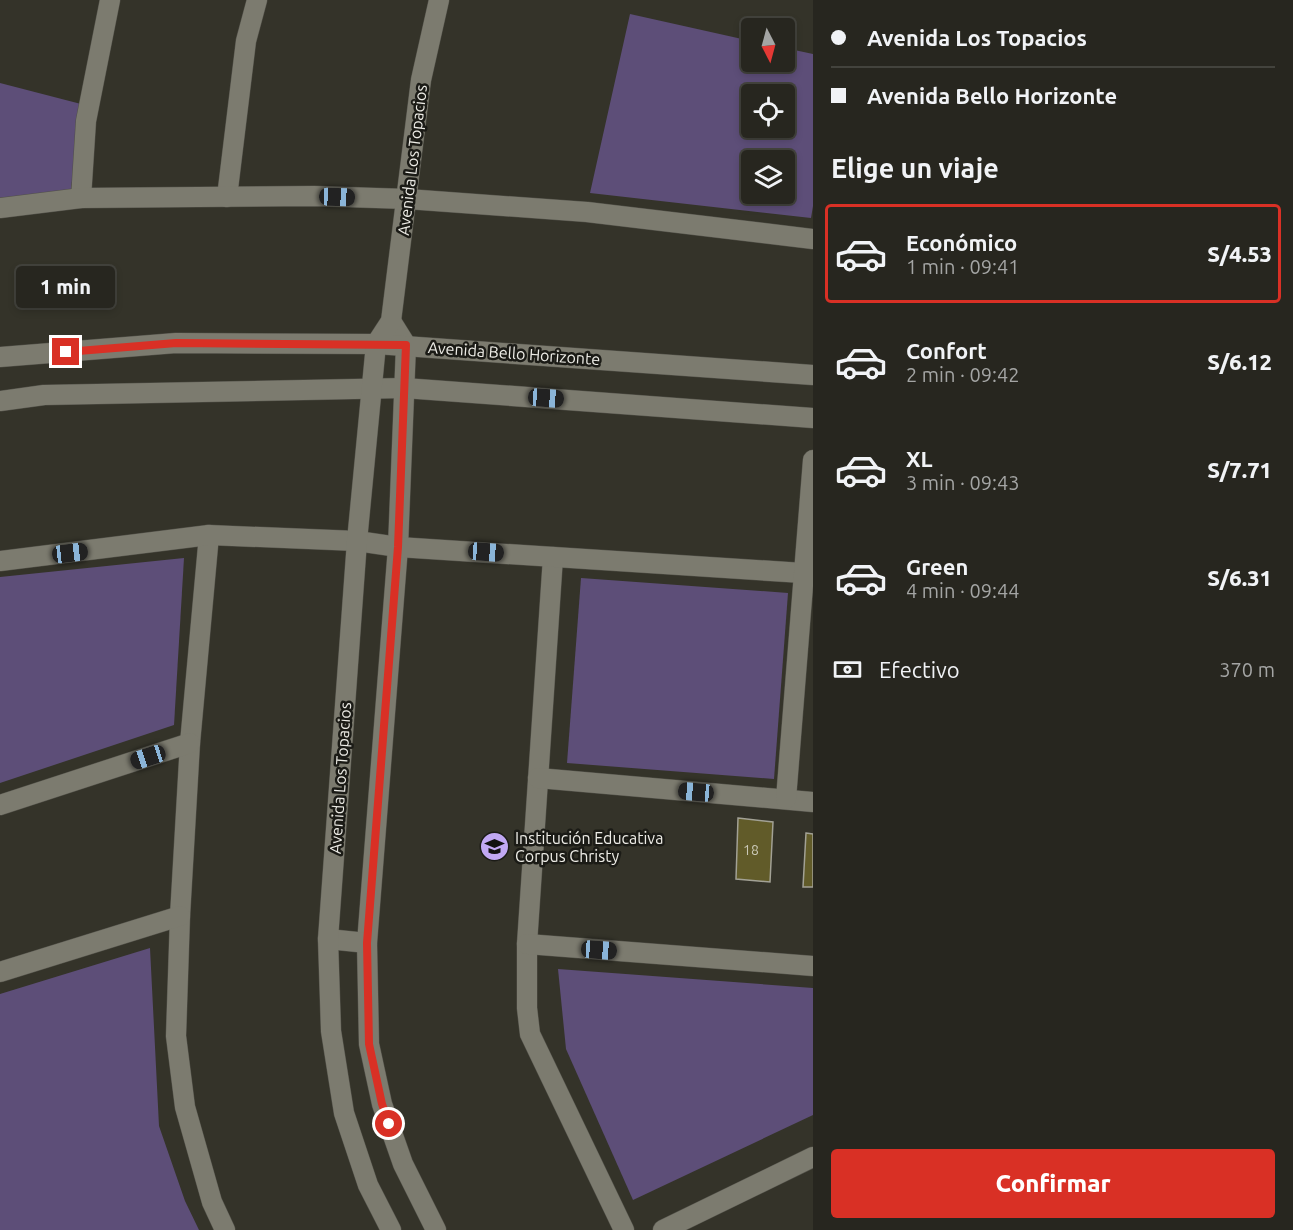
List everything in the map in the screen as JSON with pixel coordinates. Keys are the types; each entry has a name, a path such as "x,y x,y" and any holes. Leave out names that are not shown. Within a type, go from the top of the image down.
{"street":[{"path":"81,198 86,121 110,0"},
{"path":"227,197 246,41 257,0"},
{"name":"Avenida Los Topacios","path":"391,1230 368,1185 344,1113 331,1031 328,939 357,541 376,344 392,321 421,80 439,0"},
{"path":"0,208 81,198 314,196 407,199 587,212 813,238"},
{"path":"392,321 406,345 398,547 367,943 369,1044 382,1104 403,1164 436,1230"},
{"name":"Avenida Bello Horizonte","path":"0,357 176,343 376,344 813,375"},
{"path":"0,401 44,395 404,388 813,418"},
{"path":"786,799 813,460"},
{"path":"209,535 190,743 176,1036 185,1107 212,1202 225,1230"},
{"path":"0,561 209,535 357,541 398,547 803,573"},
{"path":"553,557 527,944 527,1008 530,1034 624,1230"},
{"path":"0,805 190,743"},
{"path":"538,778 813,802"},
{"path":"0,972 180,916"},
{"path":"328,939 367,943"},
{"path":"527,944 813,966"},
{"path":"663,1230 813,1157"}],"shaded area":[{"path":"630,14 741,39 741,72 795,72 795,50 813,54 813,206 811,218 590,193"},
{"path":"0,83 81,104 71,190 0,198"},
{"path":"184,558 174,725 0,783 0,577"},
{"path":"581,578 788,593 774,779 567,763"},
{"path":"150,948 159,1126 185,1201 199,1230 0,1230 0,994"},
{"path":"558,969 813,988 813,1115 633,1200 566,1049"}],"building":[{"path":"738,818 773,822 770,882 736,879"},
{"path":"806,833 813,834 813,887 803,887"}],"place":[{"name":"Institución Educativa Corpus Christy","path":"494,847"}],"route":[{"path":"66,352 176,343 406,345 398,547 367,943 369,1044 382,1104 389,1124"}]}
